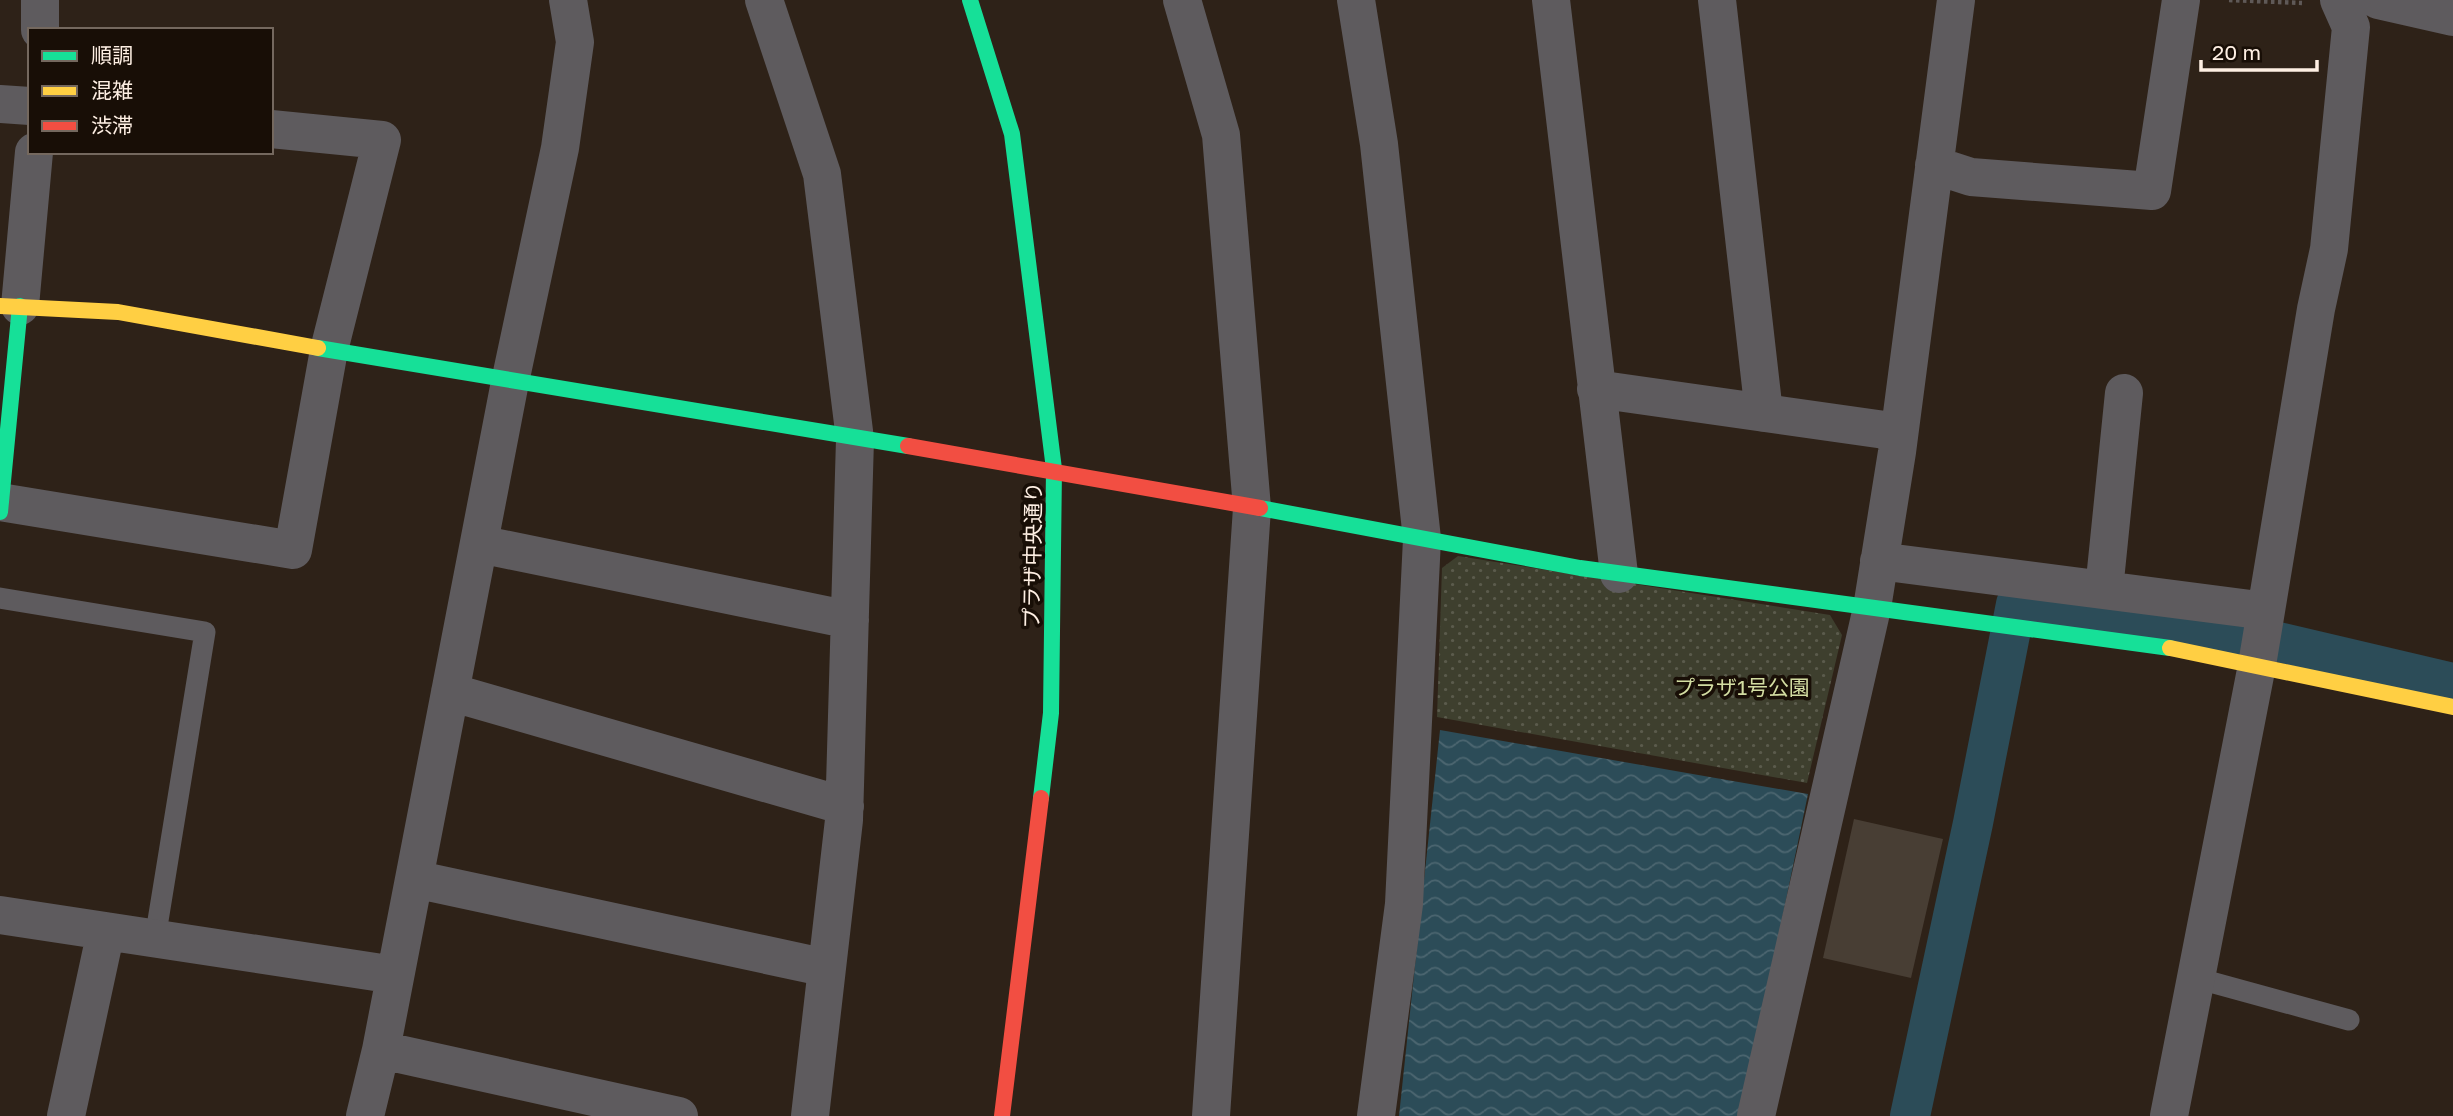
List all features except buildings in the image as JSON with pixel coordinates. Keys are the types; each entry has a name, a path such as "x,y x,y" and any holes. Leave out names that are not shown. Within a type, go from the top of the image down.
{"street":[{"path":"40,0 40,28"},
{"path":"365,1116 381,1050 510,382 561,148 575,42 568,0"},
{"path":"764,0 822,174 855,439 845,806 810,1116"},
{"name":"プラザ中央通り","path":"970,0 1012,134 1054,469 1051,713 1010,1114"},
{"path":"1182,0 1221,135 1252,508 1211,1116"},
{"path":"1356,0 1379,144 1422,539 1404,904 1376,1116"},
{"path":"1550,0 1619,574"},
{"path":"1717,0 1765,413"},
{"path":"1756,1116 1872,608 1899,432 1956,0"},
{"path":"1934,165 1970,177 2152,191 2181,0"},
{"path":"2378,0 2453,17"},
{"path":"2169,1116 2257,665 2316,309 2329,249 2351,27 2340,2"},
{"path":"0,104 28,106"},
{"path":"0,502 293,550 329,350 382,140 273,129"},
{"path":"0,512 10,306 33,154"},
{"path":"10,306 118,312 510,382 1054,469 1252,508 1619,574 2166,647 2453,707"},
{"path":"1596,389 1899,432"},
{"path":"2104,590 2124,393"},
{"path":"479,544 850,620"},
{"path":"1879,561 2266,611"},
{"path":"450,692 845,806"},
{"path":"414,879 827,968"},
{"path":"0,915 395,975"},
{"path":"66,1116 106,931"},
{"path":"381,1050 679,1116"}],"lane":[{"path":"0,598 205,632 155,939"},
{"path":"2196,978 2349,1020"}],"path":[{"path":"2229,0 2340,2"}],"green space":[{"name":"プラザ1号公園","path":"1458,556 1830,615 1842,635 1807,783 1437,717 1442,568"}],"water":[{"path":"1440,730 1808,794 1741,1116 1399,1116"}],"waterway":[{"path":"1910,1116 1973,823 2016,604 2257,637 2453,683"}],"traffic: fast":[{"path":"970,0 1012,134 1054,469 1051,713 1041,798"},
{"path":"0,512 20,306"},
{"path":"318,348 908,446"},
{"path":"1260,508 1580,568 2170,648"}],"traffic: slow":[{"path":"0,306 118,312 318,348"},
{"path":"2170,648 2453,707"}],"traffic: jam":[{"path":"908,446 1260,508"},
{"path":"1002,1116 1041,798"}]}
